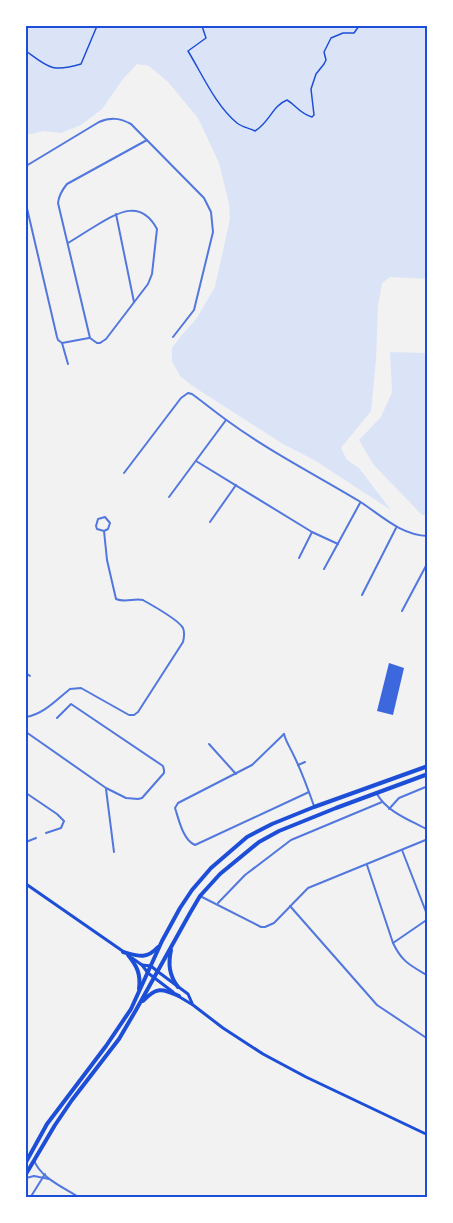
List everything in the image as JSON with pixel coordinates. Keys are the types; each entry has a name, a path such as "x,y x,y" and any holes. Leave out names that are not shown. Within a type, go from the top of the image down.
{"main road":[{"path":"123,952 137,956 148,955 157,949 192,890 211,868 247,837 272,824 315,807 428,766"},
{"path":"26,1176 34,1158 72,1100 119,1039 200,896 220,874 259,842 279,831 428,774"},
{"path":"26,884 142,965 153,977 223,1028 263,1054 428,1135"},
{"path":"26,1162 47,1124 131,1009 162,941"},
{"path":"173,943 170,970 178,987"},
{"path":"128,955 140,974 136,998"},
{"path":"142,965 151,966 188,994 193,1005"},
{"path":"140,1003 150,993 159,989 179,996"}],"street":[{"path":"26,166 106,119 112,118 131,124 204,198 211,212 213,232 194,310 173,337"},
{"path":"68,243 116,214 130,210 147,215 157,228 152,274 148,284 106,339 100,343 90,338 58,203 67,184 147,140"},
{"path":"26,204 57,337 62,343 68,364"},
{"path":"116,214 134,302"},
{"path":"62,343 90,338"},
{"path":"124,473 181,398 188,393 226,420 397,527 416,536 428,536"},
{"path":"169,497 226,420"},
{"path":"196,461 312,532 338,544"},
{"path":"210,522 236,485"},
{"path":"324,569 360,502"},
{"path":"101,517 105,517 110,523 108,529 104,531 96,526 101,517"},
{"path":"362,595 397,527"},
{"path":"26,717 44,711 75,687 81,688 129,715 134,715 183,642 185,636 183,627 144,600 116,599 107,560 104,531"},
{"path":"299,558 312,532"},
{"path":"402,611 428,562"},
{"path":"26,673 30,676"},
{"path":"26,732 106,788 126,798 142,798 164,773 163,766 71,704 57,718"},
{"path":"309,792 195,845 188,840 175,808 176,804 252,765 284,737 290,745 298,765 309,792 315,807"},
{"path":"209,744 236,774"},
{"path":"298,765 305,762"},
{"path":"389,809 399,798 428,786"},
{"path":"106,788 114,852"},
{"path":"26,793 64,821 61,828 46,833"},
{"path":"377,794 389,809 428,830"},
{"path":"218,904 245,875 291,840 382,802"},
{"path":"26,842 36,838"},
{"path":"200,896 265,927 274,923 308,888 428,839"},
{"path":"393,943 428,918 402,850"},
{"path":"367,865 393,943 403,960 428,976"},
{"path":"290,906 377,1005 428,1039"},
{"path":"34,1158 43,1176"},
{"path":"26,1176 43,1176 80,1197"},
{"path":"30,1197 43,1176"}],"path":[{"path":"26,51 48,68 65,69 81,64 97,26"},
{"path":"202,26 206,38 188,51 216,99 227,112 239,124 255,130 262,126 279,103 287,100 302,113 312,117 314,115 311,89 316,74 326,60 324,52 331,38 343,33 354,33 359,26"}],"shaded area":[{"path":"26,26 427,26 427,279 390,277 382,283 378,306 371,411 341,448 347,460 359,468 391,510 314,460 283,444 180,376 172,361 172,348 196,319 215,287 230,219 229,204 219,163 198,118 168,82 149,66 137,64 123,79 102,109 81,125 61,133 43,131 26,134"},
{"path":"390,352 427,353 427,515 422,515 373,464 359,440 381,417 392,392"}],"building":[{"path":"389,663 404,668 393,715 377,711"}]}
